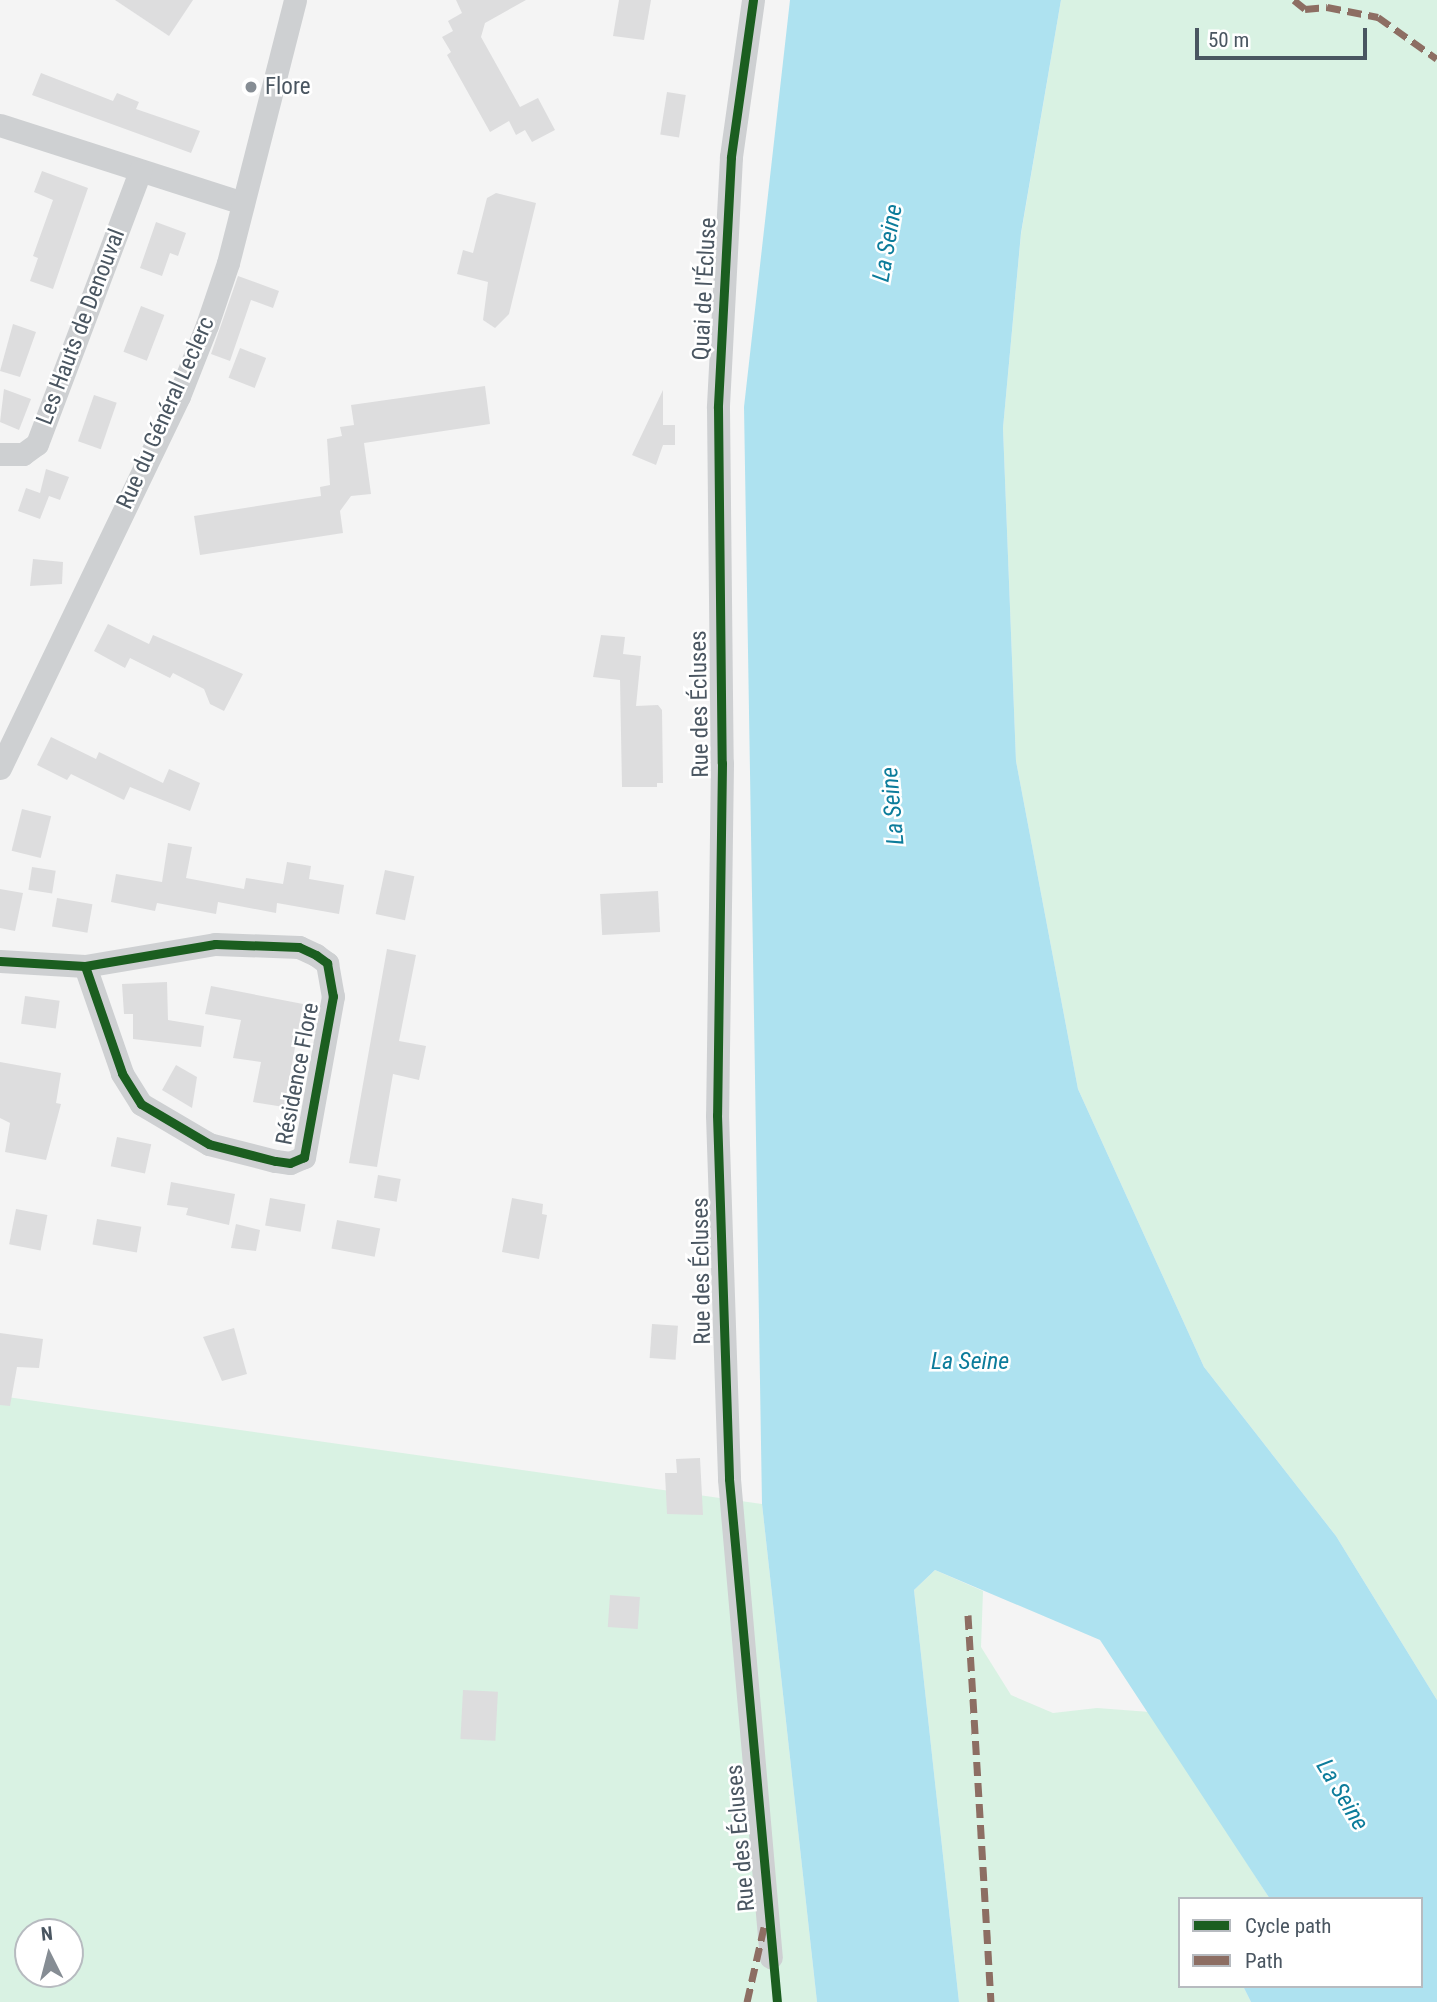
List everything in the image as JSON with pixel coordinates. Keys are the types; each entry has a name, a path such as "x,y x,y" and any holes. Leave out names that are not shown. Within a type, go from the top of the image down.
{"street":[{"name":"Rue du Général Leclerc","path":"0,768 179,396 207,325 243,203 295,0"},
{"name":"Quai de l'Écluse","path":"717,582 718,408 732,157 753,0"},
{"path":"0,125 243,203"},
{"name":"Les Hauts de Denouval","path":"0,454 23,454 37,444 140,172"},
{"name":"Rue des Écluses","path":"717,582 722,763 717,1115 722,1348 729,1479 771,1957"},
{"name":"Résidence Flore","path":"0,961 85,966 215,944 299,947 327,963 333,996 304,1157 290,1163 275,1161 209,1144 141,1104 122,1073 85,966"}],"green space":[{"path":"1061,0 1437,0 1437,1700 1336,1536 1204,1367 1078,1089 1016,761 1003,428 1021,234"},
{"path":"0,1396 762,1504 817,2002 0,2002"},
{"path":"935,1570 983,1591 981,1647 1011,1695 1053,1713 1097,1708 1150,1712 1269,1897 1178,1897 1178,1988 1244,1988 1251,2002 959,2002 914,1590"}],"water":[{"name":"La Seine","path":"790,0 1061,0 1021,233 1003,428 1016,761 1078,1089 1204,1367 1336,1536 1437,1700 1437,2002 1251,2002 1244,1988 1423,1988 1423,1897 1269,1897 1100,1640 935,1570 914,1590 959,2002 817,2002 762,1504 744,407"}],"building":[{"path":"115,0 193,0 169,36"},
{"path":"456,0 526,0 485,23 481,37 520,107 538,98 555,130 532,142 525,130 516,135 509,121 490,132 447,55 451,52 442,37 453,31 448,21 462,13"},
{"path":"619,0 651,0 644,40 613,36"},
{"path":"41,73 113,101 117,93 139,102 136,109 200,131 191,153 32,95"},
{"path":"667,92 686,95 679,137 660,134"},
{"path":"42,171 88,188 53,289 30,281 38,258 33,256 53,200 34,192"},
{"path":"496,193 536,203 509,314 495,328 483,320 488,282 457,274 463,250 473,253 487,198"},
{"path":"156,222 186,233 178,256 170,253 162,276 140,268"},
{"path":"238,276 279,291 273,308 251,300 230,361 211,354"},
{"path":"141,306 164,315 147,361 123,352"},
{"path":"13,324 36,332 20,377 0,371"},
{"path":"240,348 266,358 255,388 229,378"},
{"path":"485,386 490,424 364,443 371,494 351,496 340,511 343,533 200,555 194,516 321,496 320,487 330,485 327,439 342,436 340,427 354,425 351,405"},
{"path":"4,389 31,399 19,430 0,422"},
{"path":"663,390 663,425 675,425 675,445 663,445 656,465 632,455"},
{"path":"94,395 117,403 101,449 78,441"},
{"path":"46,469 69,477 60,500 49,496 40,519 18,511 26,488 40,493"},
{"path":"33,559 63,562 62,584 30,586"},
{"path":"108,624 149,644 153,635 243,674 224,711 210,704 204,689 173,673 170,678 130,658 125,668 94,651"},
{"path":"601,635 625,637 623,654 641,656 636,706 658,705 662,710 663,783 657,783 657,787 622,787 620,680 593,677"},
{"path":"51,737 96,759 99,752 163,783 169,769 200,783 190,811 130,787 124,800 71,774 67,780 37,765"},
{"path":"22,809 51,816 41,858 12,851"},
{"path":"168,843 192,847 186,878 244,889 246,878 283,884 287,862 311,866 309,879 344,885 339,914 277,903 276,913 218,902 216,914 157,903 155,911 111,902 116,874 162,882"},
{"path":"32,867 56,871 52,893 28,890"},
{"path":"385,870 414,876 405,920 376,914"},
{"path":"0,889 23,893 15,931 0,928"},
{"path":"658,891 660,932 602,935 600,894"},
{"path":"57,898 92,904 87,933 52,927"},
{"path":"387,949 416,955 399,1041 426,1046 419,1080 393,1074 377,1167 349,1163"},
{"path":"167,982 168,1020 204,1026 201,1047 133,1039 133,1014 124,1014 122,984"},
{"path":"211,986 303,1004 284,1107 253,1102 261,1062 233,1058 241,1020 205,1014"},
{"path":"25,996 60,1001 56,1029 21,1024"},
{"path":"0,1062 61,1073 56,1103 61,1104 46,1160 5,1152 10,1123 0,1118"},
{"path":"176,1065 197,1077 192,1108 162,1090"},
{"path":"117,1137 151,1144 145,1174 111,1166"},
{"path":"378,1175 401,1179 397,1202 374,1198"},
{"path":"171,1182 235,1194 229,1225 186,1215 188,1208 167,1205"},
{"path":"270,1198 305,1204 301,1232 265,1226"},
{"path":"512,1198 543,1204 542,1214 547,1215 539,1259 502,1252"},
{"path":"16,1209 47,1215 41,1250 9,1244"},
{"path":"97,1219 141,1227 137,1252 92,1245"},
{"path":"337,1220 380,1228 375,1257 331,1248"},
{"path":"236,1224 260,1230 256,1251 231,1248"},
{"path":"652,1324 678,1326 676,1360 650,1358"},
{"path":"234,1328 247,1374 222,1381 203,1337"},
{"path":"0,1333 43,1339 39,1368 17,1367 10,1406 0,1405"},
{"path":"700,1458 703,1515 667,1514 665,1473 677,1473 676,1459"},
{"path":"610,1595 640,1597 638,1629 608,1627"},
{"path":"463,1690 498,1692 495,1741 460,1739"}],"marked path":[{"path":"1294,0 1305,9 1327,7 1378,17 1437,59"},
{"path":"968,1615 991,2002"},
{"path":"747,2002 764,1927"}],"cycle path":[{"path":"753,0 731,157 718,408 722,763 717,1115 729,1479 777,2002"},
{"path":"0,961 85,966 215,944 299,947 316,955 327,963 333,996 304,1157 290,1163 275,1161 209,1144 141,1104 122,1073 85,966"}],"place":[{"name":"Flore","path":"251,87"}]}
